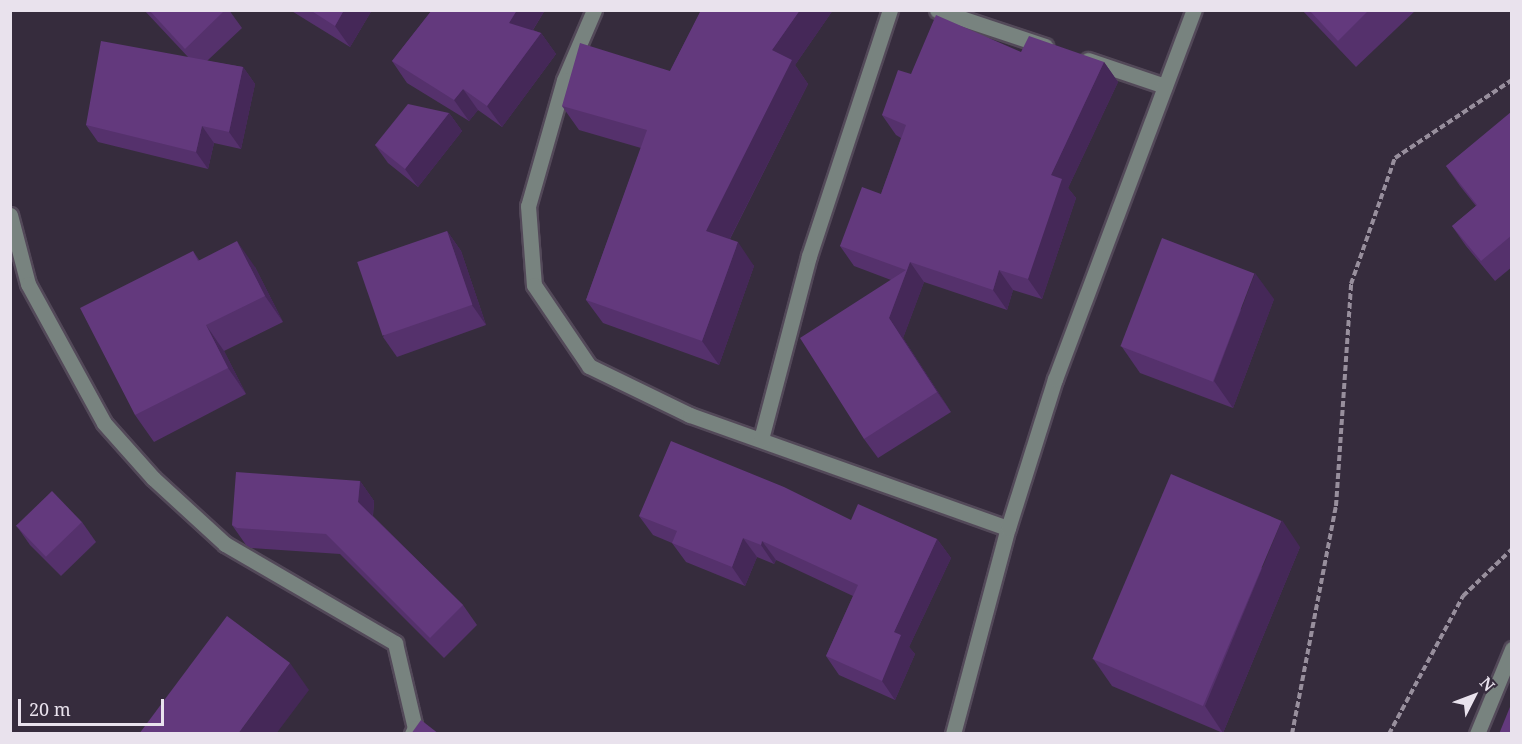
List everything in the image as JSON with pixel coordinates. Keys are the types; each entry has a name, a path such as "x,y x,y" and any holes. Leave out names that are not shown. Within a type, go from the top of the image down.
{"street":[{"path":"594,10 564,80 528,206 534,285 589,366 690,415 1008,528"},
{"path":"761,439 809,256 890,10"},
{"path":"937,10 1165,86"},
{"path":"953,734 1008,528 1055,379 1194,10"},
{"path":"10,214 28,284 104,423 153,478 225,544 395,643 415,728 411,734"},
{"path":"1477,734 1512,650"}],"path":[{"path":"1292,734 1336,506 1351,284 1395,158 1512,80"},
{"path":"1389,734 1463,596 1512,549"}],"building":[{"path":"149,10 225,10 185,49"},
{"path":"310,10 344,10 335,26"},
{"path":"432,10 517,10 509,23 541,33 487,106 463,89 454,100 392,61"},
{"path":"701,10 800,10 772,50 792,60 706,231 738,242 702,341 586,300 647,130 562,106 580,43 670,71"},
{"path":"1309,10 1369,10 1338,41"},
{"path":"936,15 1021,52 1029,36 1104,62 1051,175 1062,179 1028,279 999,270 993,290 910,262 889,318 937,392 864,439 800,338 906,270 840,246 862,187 881,194 906,125 882,115 898,70 911,74"},
{"path":"101,41 243,67 229,132 202,126 196,152 86,125"},
{"path":"408,104 449,113 405,169 375,145"},
{"path":"1511,112 1512,235 1481,261 1452,226 1477,205 1446,166"},
{"path":"447,231 472,305 383,336 357,262"},
{"path":"1162,238 1254,273 1213,382 1120,346"},
{"path":"237,241 265,296 206,325 228,368 135,415 80,308 193,251 198,261"},
{"path":"671,441 784,487 851,520 858,504 937,539 894,632 901,635 882,681 826,656 858,585 762,541 761,545 743,538 732,567 672,543 677,531 639,516"},
{"path":"236,472 360,481 358,502 463,605 430,638 326,534 237,528 232,525"},
{"path":"1171,474 1281,521 1203,706 1092,659"},
{"path":"52,491 82,522 46,557 16,526"},
{"path":"227,616 290,663 238,734 139,734"},
{"path":"1512,702 1512,734 1499,734"},
{"path":"421,720 439,734 411,734"}]}
